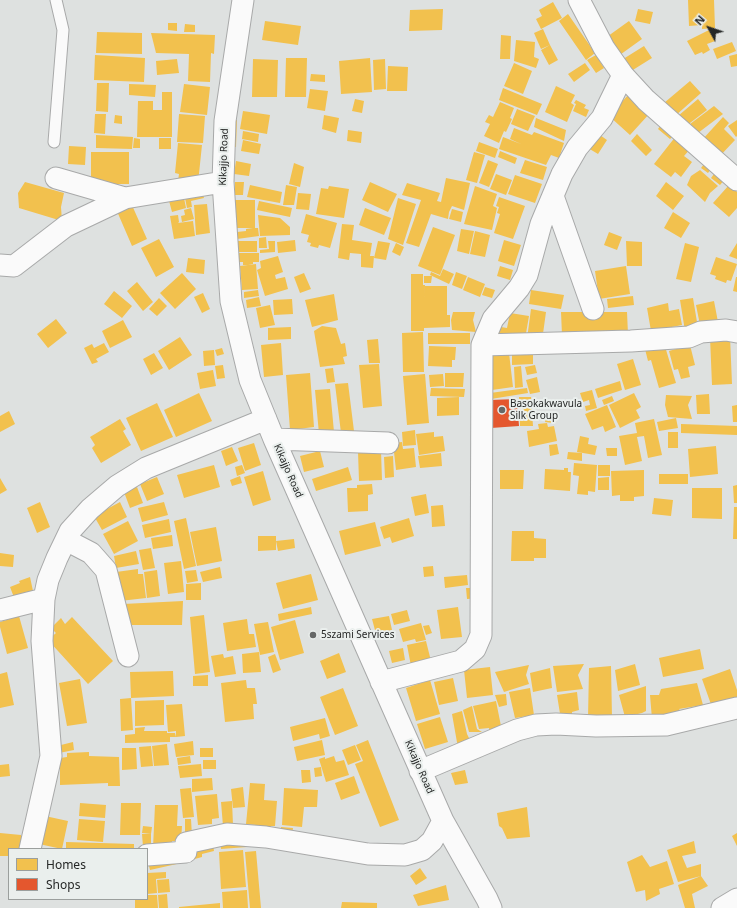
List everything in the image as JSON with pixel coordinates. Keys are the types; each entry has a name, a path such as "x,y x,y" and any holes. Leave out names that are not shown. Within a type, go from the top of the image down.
{"street":[{"name":"Kikajjo Road","path":"243,0 225,121 223,182 231,301 250,380 274,439 420,771 443,821 487,898 491,908"},
{"path":"579,0 604,48 623,75 646,100 737,180"},
{"path":"381,682 461,661 475,649 481,635 482,345 493,318 519,288 527,275 541,224 562,174 577,148 602,118 623,75"},
{"path":"56,178 125,198"},
{"path":"0,265 14,266 66,226 125,198 223,182"},
{"path":"553,196 594,308"},
{"path":"482,345 631,341 689,337 701,332 726,330 737,332"},
{"path":"30,848 51,756 42,641 44,599 48,580 70,531 90,509 123,482 146,468 266,419"},
{"path":"274,439 388,443"},
{"path":"66,540 91,553 106,570 128,656"},
{"path":"0,610 44,599"},
{"path":"420,771 517,730 536,725 666,725 737,708"},
{"path":"148,855 186,852 186,843 227,834 266,837 368,854 405,855 422,850 432,841 443,821"},
{"path":"722,908 737,899"}],"lane":[{"path":"54,142 63,30 56,0"}],"building: Homes":[{"path":"688,0 714,0 715,28 702,29 702,25 689,26"},
{"path":"553,2 562,18 541,29 536,19 542,16 539,10"},
{"path":"443,9 442,30 409,31 410,10"},
{"path":"638,9 653,12 650,24 635,21"},
{"path":"568,14 595,53 586,60 559,21"},
{"path":"265,21 301,26 298,45 262,40"},
{"path":"629,21 642,39 617,57 604,39"},
{"path":"168,23 177,23 177,31 168,30"},
{"path":"185,24 195,25 195,32 184,32"},
{"path":"543,29 550,45 541,49 534,33"},
{"path":"709,30 715,41 707,44 710,50 703,54 702,52 695,55 687,41"},
{"path":"97,32 142,33 142,54 96,53"},
{"path":"151,33 215,35 214,54 211,53 210,82 188,81 189,54 156,53"},
{"path":"501,35 511,36 510,59 500,59"},
{"path":"516,40 535,42 534,57 539,59 536,68 514,61"},
{"path":"732,42 736,51 717,59 713,49"},
{"path":"550,45 558,60 549,65 541,50"},
{"path":"644,46 652,58 628,73 620,61"},
{"path":"737,54 737,66 731,67 729,56"},
{"path":"95,55 145,58 144,82 94,80"},
{"path":"596,55 604,68 596,73 587,60"},
{"path":"286,58 307,58 306,97 285,97"},
{"path":"370,58 372,92 341,94 339,61"},
{"path":"177,59 179,73 157,75 156,61"},
{"path":"253,59 278,60 277,97 252,97"},
{"path":"385,59 386,89 374,90 373,60"},
{"path":"514,63 532,71 523,94 504,86"},
{"path":"585,63 590,70 574,82 568,74"},
{"path":"388,66 408,67 407,91 387,91"},
{"path":"311,74 325,75 325,82 310,81"},
{"path":"690,81 701,93 675,116 664,103"},
{"path":"97,83 109,83 108,112 96,111"},
{"path":"129,84 156,85 155,97 129,95"},
{"path":"184,84 210,87 207,115 180,112"},
{"path":"556,86 575,95 571,103 574,105 567,122 545,112"},
{"path":"503,88 542,104 537,115 499,100"},
{"path":"310,89 328,91 325,111 307,108"},
{"path":"162,92 172,92 172,137 137,137 138,101 153,101 153,110 162,110"},
{"path":"629,94 650,113 630,135 609,116"},
{"path":"355,99 364,101 362,113 352,111"},
{"path":"698,99 707,110 686,126 678,116"},
{"path":"576,100 586,105 584,108 589,110 586,117 573,111"},
{"path":"500,102 514,108 510,118 512,119 506,132 504,131 499,143 484,136 490,124 485,122 489,115 493,117"},
{"path":"714,106 723,114 698,133 690,124"},
{"path":"517,109 535,116 528,131 511,124"},
{"path":"243,111 270,115 267,134 240,129"},
{"path":"95,114 106,114 105,134 94,133"},
{"path":"179,114 205,116 203,143 177,142"},
{"path":"115,115 122,116 122,124 114,123"},
{"path":"324,115 339,118 336,133 322,129"},
{"path":"723,117 729,123 724,129 735,140 719,157 702,140"},
{"path":"536,118 566,130 564,141 534,127"},
{"path":"229,120 237,120 236,147 228,147"},
{"path":"737,120 737,136 736,137 728,126"},
{"path":"663,122 676,133 670,139 658,129"},
{"path":"514,128 532,135 534,132 564,143 559,158 551,155 546,165 499,149 503,137 521,144 510,139"},
{"path":"348,130 362,132 361,143 347,141"},
{"path":"243,131 259,134 258,142 242,139"},
{"path":"597,133 607,140 598,154 588,148"},
{"path":"637,134 652,150 646,156 631,141"},
{"path":"96,135 133,137 132,149 96,148"},
{"path":"676,136 691,148 684,156 692,162 681,177 675,172 671,177 654,164"},
{"path":"134,138 140,139 140,148 133,148"},
{"path":"159,138 171,138 171,149 159,149"},
{"path":"243,140 261,144 259,154 241,151"},
{"path":"479,142 498,149 495,158 476,151"},
{"path":"178,143 202,145 198,183 178,181 179,174 175,173"},
{"path":"69,146 86,147 85,165 68,164"},
{"path":"500,151 517,158 515,164 498,157"},
{"path":"91,152 129,152 129,184 91,184"},
{"path":"474,152 485,155 477,183 466,180"},
{"path":"488,160 498,164 489,187 479,183"},
{"path":"525,160 547,167 543,180 520,173"},
{"path":"707,160 714,165 708,173 701,168"},
{"path":"236,161 251,164 249,176 234,174"},
{"path":"294,163 304,167 300,187 289,184"},
{"path":"700,170 718,186 710,193 705,202 687,185 691,176"},
{"path":"717,170 726,178 720,185 711,178"},
{"path":"496,174 512,180 506,195 490,189"},
{"path":"515,175 542,184 535,203 508,194"},
{"path":"446,178 470,183 464,210 452,206 448,219 431,214 419,247 406,243 421,200 402,195 407,183 440,193 437,201 441,202"},
{"path":"25,182 64,193 61,207 62,221 19,208 18,193"},
{"path":"235,182 244,182 243,195 235,195"},
{"path":"370,182 397,194 388,212 362,200"},
{"path":"666,182 684,196 673,210 656,196"},
{"path":"250,185 282,192 280,203 247,197"},
{"path":"286,185 297,187 294,205 283,205"},
{"path":"729,185 737,192 737,208 729,217 713,203"},
{"path":"329,186 349,189 344,218 316,214 321,188 328,189"},
{"path":"475,186 497,194 493,206 497,208 492,230 464,224"},
{"path":"201,188 204,198 191,201 192,207 187,208 184,193"},
{"path":"183,193 186,208 172,212 168,197"},
{"path":"298,193 311,194 309,210 296,209"},
{"path":"499,197 525,206 513,239 494,233 500,214 497,213 499,207 496,206"},
{"path":"398,198 416,204 403,245 388,239"},
{"path":"234,200 255,200 255,228 258,228 259,236 237,239 237,232 246,231 246,229 253,228 234,228"},
{"path":"259,201 292,208 290,217 257,210"},
{"path":"131,203 147,239 132,246 116,209"},
{"path":"207,204 210,233 196,235 194,205"},
{"path":"191,208 194,219 182,222 181,216 185,215 184,210"},
{"path":"365,208 391,218 384,235 359,225"},
{"path":"452,209 463,212 461,222 449,219"},
{"path":"673,212 690,223 681,238 664,228"},
{"path":"306,214 337,223 330,248 319,245 318,248 310,246 311,243 307,242 309,235 301,233"},
{"path":"178,215 178,223 193,221 195,236 174,239 170,216"},
{"path":"258,215 280,218 290,227 290,235 260,236"},
{"path":"342,224 354,225 352,240 372,243 370,256 374,256 373,268 361,267 361,254 350,253 349,260 338,258"},
{"path":"433,227 455,235 440,275 418,266"},
{"path":"461,229 474,231 469,254 457,251"},
{"path":"475,231 490,235 485,257 470,254"},
{"path":"609,232 622,237 617,250 604,245"},
{"path":"266,237 267,248 259,248 259,238"},
{"path":"159,239 174,267 156,277 141,248"},
{"path":"295,240 296,251 278,253 277,242"},
{"path":"504,240 521,245 514,266 498,261"},
{"path":"237,241 257,241 257,252 237,252"},
{"path":"268,241 275,241 275,252 260,253 260,250 269,249"},
{"path":"378,241 390,243 386,260 374,258"},
{"path":"626,241 642,242 642,266 627,266"},
{"path":"396,243 404,247 400,256 392,252"},
{"path":"685,243 699,247 691,282 676,279"},
{"path":"737,243 737,259 729,256"},
{"path":"238,253 259,253 259,262 253,262 253,265 243,265 243,262 239,262"},
{"path":"278,256 283,272 275,275 276,279 285,277 288,289 265,296 257,270 261,268 260,261"},
{"path":"716,257 737,264 731,281 727,280 726,283 715,279 716,276 710,274"},
{"path":"188,258 205,260 204,274 186,272"},
{"path":"256,264 258,289 242,290 240,266"},
{"path":"500,266 513,270 510,280 497,276"},
{"path":"626,266 630,294 599,299 595,271"},
{"path":"443,269 454,274 449,284 430,275 431,272 440,276"},
{"path":"456,272 467,276 462,289 452,285"},
{"path":"182,273 196,289 175,309 160,293"},
{"path":"304,273 311,289 300,293 294,277"},
{"path":"411,274 423,274 423,285 425,285 424,318 425,286 447,286 447,315 450,315 450,327 424,328 424,331 411,331"},
{"path":"424,276 432,276 431,283 424,283"},
{"path":"468,277 485,284 480,297 463,290"},
{"path":"737,277 737,292 733,291"},
{"path":"137,282 153,302 143,311 127,291"},
{"path":"485,287 495,290 492,298 482,295"},
{"path":"258,290 259,296 244,298 244,292"},
{"path":"531,290 564,295 561,309 529,304"},
{"path":"114,291 132,306 122,318 104,304"},
{"path":"203,293 210,309 202,313 194,297"},
{"path":"334,294 338,320 312,327 305,300"},
{"path":"633,296 634,305 608,308 607,299"},
{"path":"259,297 261,306 247,308 246,300"},
{"path":"159,298 167,306 157,316 149,309"},
{"path":"693,298 698,328 685,331 680,300"},
{"path":"292,299 293,314 274,315 273,300"},
{"path":"714,301 718,322 700,325 696,305"},
{"path":"668,303 669,311 679,309 682,325 651,331 647,308"},
{"path":"270,305 275,325 260,328 256,308"},
{"path":"531,309 546,312 542,341 527,339"},
{"path":"453,312 475,312 473,320 476,332 452,330 451,320"},
{"path":"561,312 627,312 628,334 562,335"},
{"path":"510,313 529,316 525,339 492,341 495,326 507,328"},
{"path":"56,319 67,333 48,348 37,334"},
{"path":"123,320 132,337 110,348 102,331"},
{"path":"322,326 336,328 341,344 345,343 347,356 343,357 345,364 320,367 314,331"},
{"path":"291,327 291,339 268,340 268,328"},
{"path":"423,332 424,372 403,372 402,333"},
{"path":"428,333 470,333 470,344 428,344"},
{"path":"730,336 732,384 712,385 710,337"},
{"path":"180,337 192,355 169,370 158,351"},
{"path":"378,339 380,363 369,363 367,340"},
{"path":"104,343 109,352 96,359 98,362 92,364 84,348 92,344 94,348"},
{"path":"281,343 283,375 264,377 261,345"},
{"path":"664,343 676,383 659,388 651,360 648,361 645,349"},
{"path":"690,345 695,365 688,367 690,377 681,379 678,369 674,370 669,351"},
{"path":"429,346 456,347 455,360 452,360 452,367 428,366"},
{"path":"222,348 224,354 217,356 215,350"},
{"path":"214,350 215,365 204,366 203,351"},
{"path":"512,352 533,352 533,364 512,365"},
{"path":"154,353 163,368 151,375 143,359"},
{"path":"509,353 513,387 492,390 488,355"},
{"path":"633,359 641,385 625,390 617,364"},
{"path":"379,364 382,406 363,408 359,365"},
{"path":"223,365 225,378 217,379 215,366"},
{"path":"535,365 537,373 527,375 525,367"},
{"path":"521,366 523,387 515,388 514,367"},
{"path":"333,368 335,382 327,383 325,369"},
{"path":"213,370 216,386 200,389 197,373"},
{"path":"310,373 314,427 290,430 286,375"},
{"path":"445,373 464,373 463,387 445,387"},
{"path":"425,374 429,423 407,425 403,376"},
{"path":"443,374 444,386 430,387 429,375"},
{"path":"537,377 540,392 530,394 526,380"},
{"path":"620,381 622,390 598,398 595,389"},
{"path":"348,383 354,431 341,433 335,384"},
{"path":"431,388 465,389 464,397 430,396"},
{"path":"527,388 528,393 491,399 490,393"},
{"path":"330,389 334,432 319,434 315,390"},
{"path":"592,390 597,408 586,411 585,406 590,405 589,400 583,402 580,393"},
{"path":"199,393 212,421 176,437 164,410"},
{"path":"634,393 641,407 636,410 640,418 620,428 609,405"},
{"path":"709,394 710,414 697,414 696,395"},
{"path":"666,395 692,396 688,405 692,419 668,417 665,405"},
{"path":"612,396 614,401 604,405 602,400"},
{"path":"459,397 459,415 437,416 437,398"},
{"path":"519,397 531,397 533,426 520,426"},
{"path":"157,403 173,437 141,451 126,418"},
{"path":"607,405 616,427 605,432 603,426 592,430 585,414"},
{"path":"737,405 737,422 733,422 732,406"},
{"path":"9,411 15,424 0,432 0,416"},
{"path":"547,412 555,414 553,423 545,422"},
{"path":"676,418 678,428 659,431 657,422"},
{"path":"120,419 126,429 123,431 131,445 101,463 92,448 95,445 90,437"},
{"path":"654,419 662,455 648,458 644,436 637,437 642,461 625,465 619,436 637,433 635,423"},
{"path":"547,423 548,427 554,426 557,441 529,447 527,431 539,429 538,424"},
{"path":"681,424 737,426 737,435 681,433"},
{"path":"415,430 416,445 403,446 402,432"},
{"path":"434,432 434,437 443,436 445,451 419,455 416,434"},
{"path":"668,432 678,432 678,448 668,448"},
{"path":"580,436 589,438 588,444 597,446 595,455 577,452"},
{"path":"402,442 403,449 414,448 416,467 396,470 393,443"},
{"path":"254,443 261,465 245,471 238,448"},
{"path":"557,444 559,454 550,456 549,445"},
{"path":"716,446 718,474 690,477 688,449"},
{"path":"232,447 238,461 226,466 221,451"},
{"path":"606,448 617,448 617,456 607,456"},
{"path":"320,451 324,467 304,472 300,456"},
{"path":"381,451 382,480 359,481 358,452"},
{"path":"568,452 582,453 582,461 567,459"},
{"path":"441,453 442,466 420,468 418,456"},
{"path":"393,456 394,477 385,478 384,457"},
{"path":"574,463 597,465 595,492 588,491 588,495 577,494 579,476 573,475"},
{"path":"214,465 220,487 184,498 177,475"},
{"path":"242,465 245,473 237,476 235,467"},
{"path":"598,465 610,465 610,476 598,476"},
{"path":"348,467 352,480 316,491 312,479"},
{"path":"564,468 568,468 568,472 571,472 570,491 544,489 545,469 564,470"},
{"path":"500,470 524,470 523,489 500,489"},
{"path":"644,470 644,496 634,497 634,501 620,501 620,495 612,496 611,471"},
{"path":"263,471 271,500 253,506 244,477"},
{"path":"659,474 688,474 688,484 659,484"},
{"path":"240,476 242,483 232,486 230,480"},
{"path":"157,477 164,494 147,501 140,484"},
{"path":"609,477 609,490 598,490 598,478"},
{"path":"0,478 7,490 0,494"},
{"path":"372,484 373,494 368,495 368,511 348,512 347,488 357,488 357,485"},
{"path":"737,485 737,503 734,503 733,486"},
{"path":"137,487 143,503 130,508 124,492"},
{"path":"692,488 722,488 722,519 692,518"},
{"path":"426,494 429,513 415,516 411,497"},
{"path":"654,498 673,500 671,516 652,514"},
{"path":"40,502 50,527 37,533 27,508"},
{"path":"120,502 127,517 102,530 94,516"},
{"path":"164,502 168,515 142,522 138,508"},
{"path":"443,505 445,526 432,527 431,506"},
{"path":"734,507 737,507 737,539 733,539"},
{"path":"186,518 196,566 184,569 174,521"},
{"path":"409,518 414,536 392,543 390,537 384,539 380,527"},
{"path":"169,519 171,532 145,538 142,525"},
{"path":"128,521 138,541 114,554 103,534"},
{"path":"375,522 381,546 345,555 339,531"},
{"path":"216,527 222,561 197,566 190,532"},
{"path":"512,531 534,531 534,538 546,539 546,558 534,558 534,561 511,561"},
{"path":"172,535 173,546 153,549 151,538"},
{"path":"258,536 276,536 276,550 258,551"},
{"path":"294,539 295,548 278,551 276,541"},
{"path":"151,548 155,568 143,570 139,550"},
{"path":"136,551 139,564 116,568 114,556"},
{"path":"0,553 14,555 13,567 0,566"},
{"path":"181,561 184,592 168,594 164,563"},
{"path":"433,566 434,576 424,577 423,567"},
{"path":"220,567 222,578 203,582 200,572"},
{"path":"138,569 138,574 143,574 146,598 120,601 116,572"},
{"path":"157,570 160,596 147,598 144,572"},
{"path":"196,570 198,581 187,583 185,571"},
{"path":"311,574 318,600 283,609 276,583"},
{"path":"467,575 468,585 445,588 444,577"},
{"path":"30,577 33,591 15,600 10,587 20,583 19,581"},
{"path":"201,583 201,600 186,600 186,584"},
{"path":"466,588 478,588 479,598 467,599"},
{"path":"183,601 182,625 126,625 123,604"},
{"path":"311,607 312,614 279,621 278,614"},
{"path":"458,607 462,637 441,639 437,610"},
{"path":"407,610 410,621 394,625 391,614"},
{"path":"204,615 210,672 195,674 190,617"},
{"path":"19,616 28,648 7,654 0,622"},
{"path":"389,616 392,630 376,634 372,619"},
{"path":"72,617 113,661 88,684 48,640 56,633 51,628 61,618 65,624"},
{"path":"247,619 249,634 254,634 256,647 227,651 223,623"},
{"path":"295,620 304,653 280,660 271,627"},
{"path":"268,622 274,652 260,655 254,624"},
{"path":"421,623 426,640 416,642 415,639 403,642 399,629"},
{"path":"429,625 432,633 426,635 423,626"},
{"path":"426,641 431,661 411,666 407,645"},
{"path":"403,648 405,660 392,663 389,651"},
{"path":"700,649 704,669 663,677 659,658"},
{"path":"259,652 261,672 243,673 242,654"},
{"path":"339,653 346,672 327,679 320,661"},
{"path":"223,654 224,658 233,656 236,674 215,677 211,656"},
{"path":"275,654 281,670 273,673 268,657"},
{"path":"584,664 578,675 583,689 557,692 553,666"},
{"path":"635,664 640,685 618,691 615,670"},
{"path":"529,665 526,675 529,684 504,692 495,672"},
{"path":"611,666 612,718 588,718 589,668"},
{"path":"490,667 493,695 467,698 464,670"},
{"path":"550,668 552,688 533,692 530,673"},
{"path":"730,669 737,690 737,701 713,710 702,679"},
{"path":"173,671 174,696 131,698 130,672"},
{"path":"7,672 14,705 0,708 0,674"},
{"path":"208,675 208,686 193,686 193,676"},
{"path":"453,678 458,701 439,705 434,682"},
{"path":"80,679 87,723 67,726 59,683"},
{"path":"246,680 247,688 255,688 257,704 253,704 254,719 225,722 221,683"},
{"path":"430,680 440,714 416,721 406,688"},
{"path":"697,683 703,705 679,709 687,718 652,719 650,695 659,695 661,689"},
{"path":"646,686 646,711 625,717 619,695"},
{"path":"343,688 358,726 335,735 320,697"},
{"path":"530,688 534,715 515,718 509,692"},
{"path":"577,692 579,710 572,712 572,718 561,720 557,695"},
{"path":"506,694 507,705 499,707 495,695"},
{"path":"131,698 133,730 121,731 120,699"},
{"path":"164,700 164,725 135,726 135,701"},
{"path":"496,701 501,726 490,732 489,728 479,729 473,706"},
{"path":"182,704 185,736 176,737 176,731 168,732 166,705"},
{"path":"472,706 477,729 482,732 469,732 463,710"},
{"path":"462,711 467,734 473,746 458,748 452,714"},
{"path":"440,717 448,742 425,749 417,724"},
{"path":"325,718 330,736 320,739 319,734 293,741 290,727"},
{"path":"145,727 144,731 167,731 167,733 175,733 176,737 170,737 170,742 125,743 125,735 135,734 135,728"},
{"path":"322,740 325,755 297,761 294,747"},
{"path":"368,740 399,820 380,827 355,764 363,761 356,745"},
{"path":"193,741 194,755 176,757 174,744"},
{"path":"73,742 74,750 59,753 57,746"},
{"path":"167,744 169,765 154,766 152,746"},
{"path":"355,745 361,760 348,765 342,750"},
{"path":"151,746 153,766 141,767 139,747"},
{"path":"122,748 136,748 137,769 122,770"},
{"path":"200,748 213,748 213,757 200,757"},
{"path":"89,752 89,756 119,757 120,786 108,786 108,783 60,785 60,758 67,757 67,753"},
{"path":"190,756 191,763 178,765 177,758"},
{"path":"334,756 336,762 344,760 349,775 326,782 319,759"},
{"path":"203,760 216,760 216,769 203,769"},
{"path":"9,764 10,776 0,777 0,765"},
{"path":"201,764 202,776 180,778 178,766"},
{"path":"321,767 322,776 315,777 314,768"},
{"path":"301,770 310,770 311,782 302,783"},
{"path":"465,770 468,783 455,785 451,773"},
{"path":"354,776 360,793 341,800 335,783"},
{"path":"212,778 213,790 192,792 192,779"},
{"path":"250,783 265,784 264,800 277,801 275,826 271,826 271,829 256,828 256,825 246,824"},
{"path":"243,787 245,807 233,808 231,789"},
{"path":"191,788 194,817 183,818 180,789"},
{"path":"284,788 318,790 317,807 304,807 302,827 282,825"},
{"path":"217,794 219,818 212,819 212,824 198,825 195,796"},
{"path":"232,801 233,825 223,826 221,802"},
{"path":"80,803 106,805 105,818 79,816"},
{"path":"121,803 141,803 140,835 120,835"},
{"path":"155,805 178,805 177,826 182,826 181,841 172,841 172,849 153,848"},
{"path":"527,807 530,837 507,839 502,828 499,826 497,813"},
{"path":"45,816 68,821 62,848 39,844"},
{"path":"79,819 105,821 103,842 77,840"},
{"path":"185,819 191,819 192,836 185,836"},
{"path":"143,826 152,827 151,834 142,833"},
{"path":"281,827 293,828 292,837 281,832"},
{"path":"0,833 21,835 21,848 8,848 8,856 0,856"},
{"path":"737,833 737,846 732,836"},
{"path":"142,834 151,834 151,846 143,847"},
{"path":"247,838 247,847 221,849 220,839"},
{"path":"212,839 214,851 202,854 202,857 191,860 188,845"},
{"path":"694,841 696,853 682,856 687,868 701,864 701,876 678,882 667,850"},
{"path":"66,842 134,844 134,848 66,848"},
{"path":"243,850 246,887 221,889 219,852"},
{"path":"256,851 261,908 250,908 245,852"},
{"path":"642,855 650,867 667,861 674,884 659,889 660,894 646,901 645,890 636,892 627,862"},
{"path":"190,861 150,870 148,862"},
{"path":"420,868 427,878 416,885 410,876"},
{"path":"166,872 166,878 156,879 157,893 148,894 148,873"},
{"path":"701,876 708,886 692,894 695,908 685,908 678,885"},
{"path":"169,879 170,892 158,893 157,880"},
{"path":"446,885 449,900 418,906 413,895"},
{"path":"247,890 248,908 223,908 222,892"},
{"path":"167,894 168,908 159,908 158,895"},
{"path":"148,895 157,895 158,908 135,908 135,900 148,900"},
{"path":"342,902 377,903 377,908 341,908"},
{"path":"220,903 220,908 179,908 179,907"}],"building: Shops":[{"path":"517,399 519,426 491,428 490,400"}],"place":[{"name":"Basokakwavula Silk Group","path":"502,410"},
{"name":"5szami Services","path":"313,635"}]}
